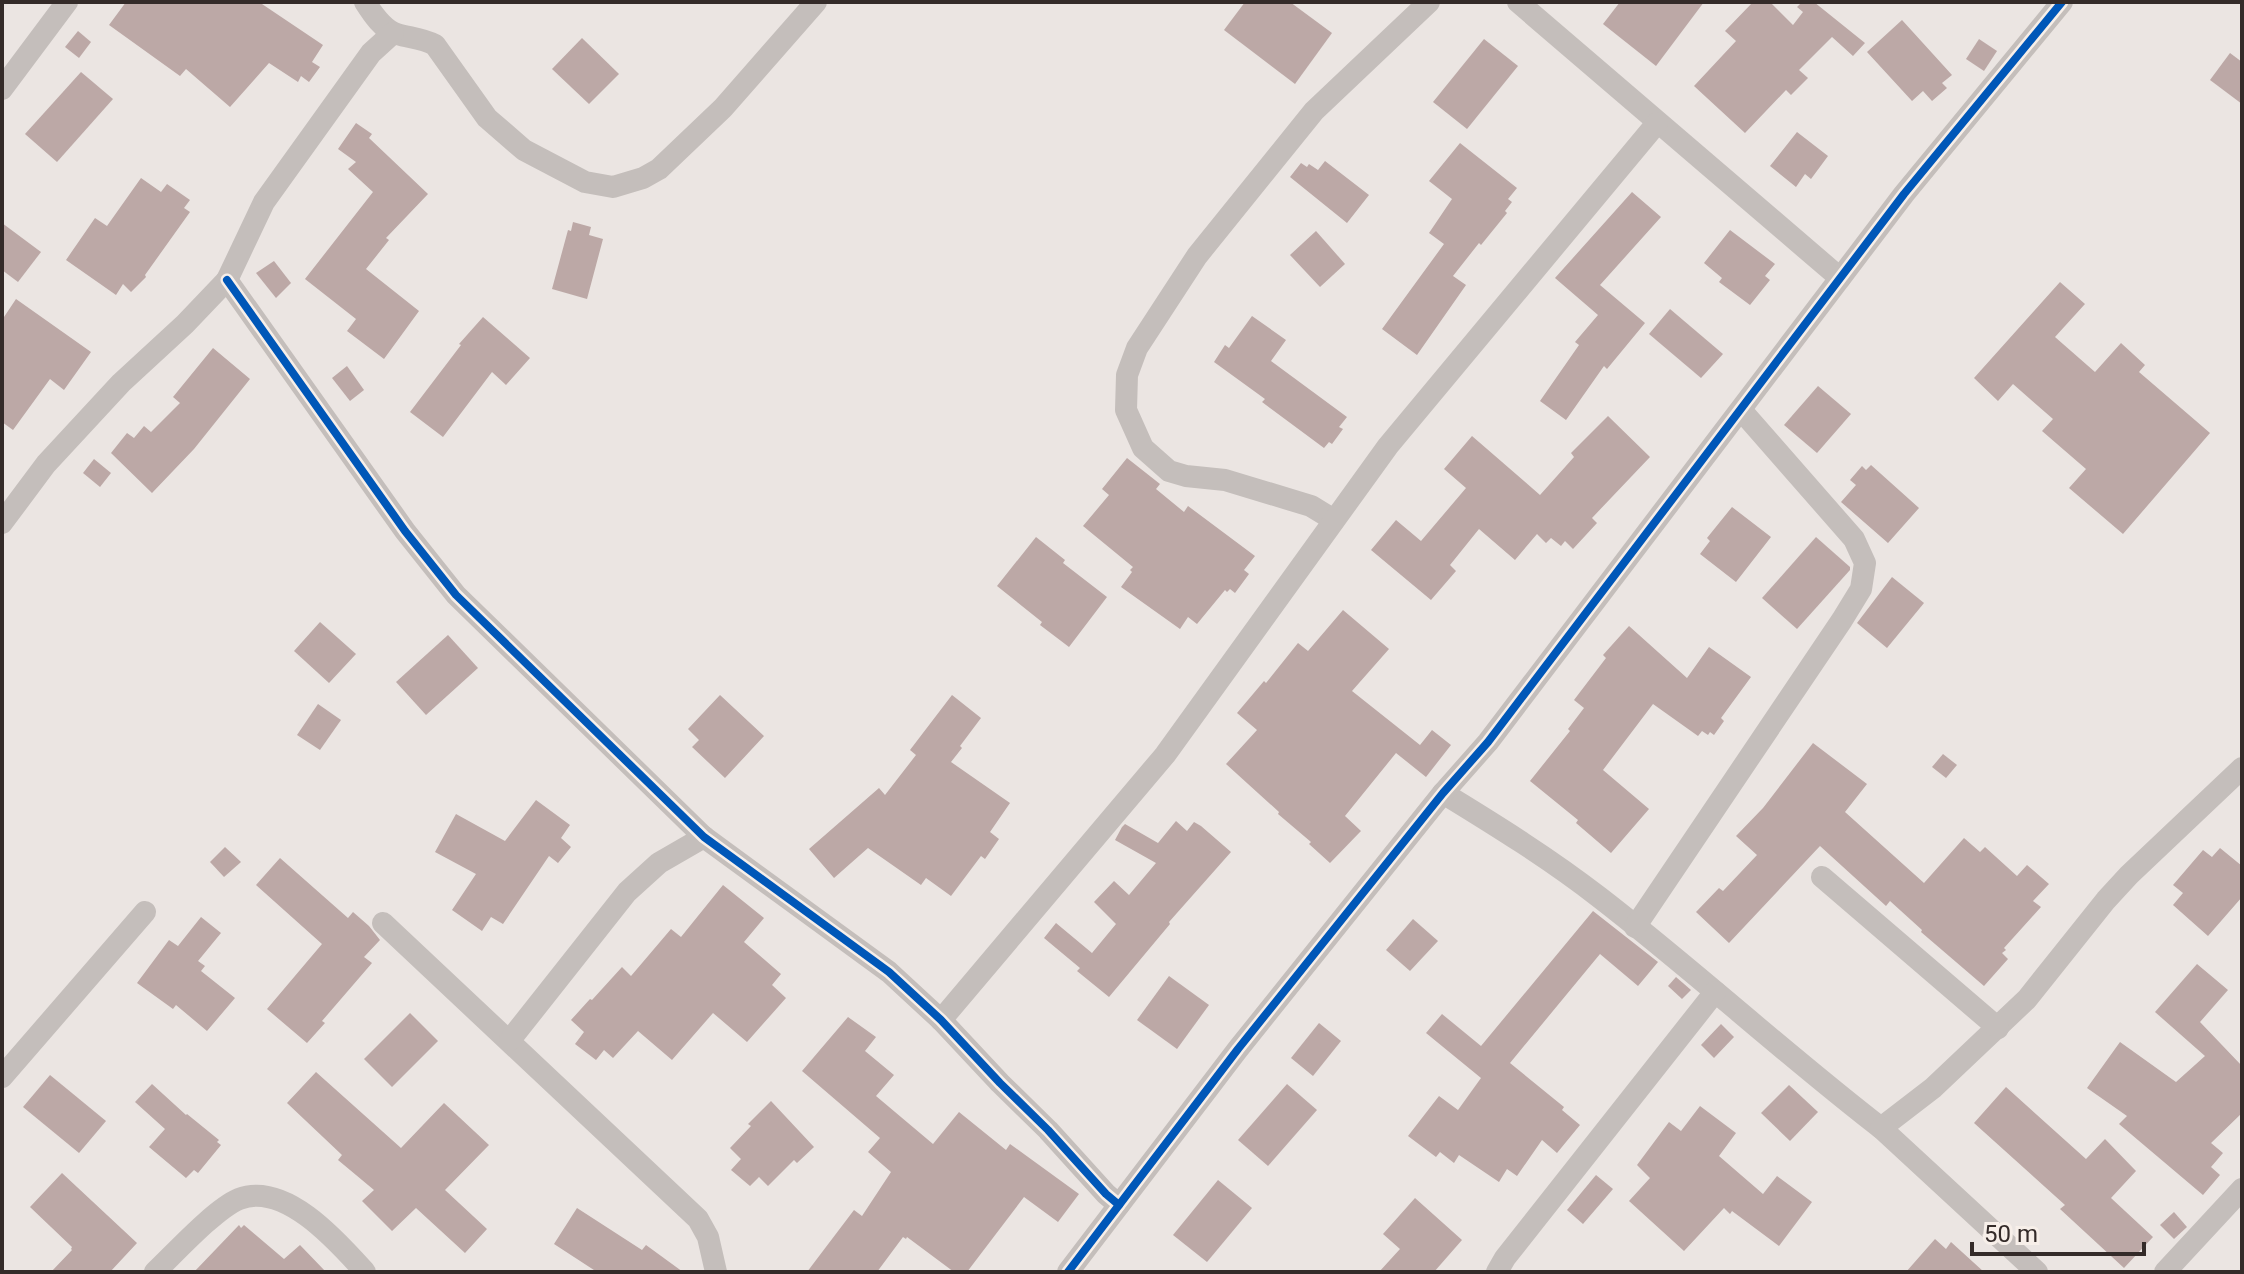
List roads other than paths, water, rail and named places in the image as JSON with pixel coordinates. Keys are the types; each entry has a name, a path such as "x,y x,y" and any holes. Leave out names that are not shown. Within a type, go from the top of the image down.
{"street":[{"path":"2,89 67,2"},
{"path":"365,2 393,33 435,45 487,118 524,150 585,182 613,187 643,178 659,169 723,108 816,2"},
{"path":"1334,520 1311,506 1225,480 1169,471 1143,448 1126,410 1127,375 1137,348 1197,256 1314,111 1429,2"},
{"path":"1518,2 1840,278"},
{"path":"1068,1272 1248,1037 1443,793 1488,742 2051,5"},
{"path":"2,523 9,497 46,464 121,383 227,280 264,202 371,53 393,33"},
{"path":"941,1020 1165,755 1388,446 1657,123"},
{"path":"227,280 350,454 456,595 704,837 889,972 941,1020 1119,1205"},
{"path":"1635,927 1861,589 1865,563 1854,539 1741,410"},
{"path":"1881,1128 1933,1088 1998,1028 2027,999 2129,875 2242,768"},
{"path":"1443,793 1538,853 1600,898 1807,1071 1881,1128 2037,1272"},
{"path":"510,1040 627,892 659,863 704,837"},
{"path":"1822,877 1998,1028"},
{"path":"2,1077 145,912"},
{"path":"383,923 698,1219 708,1237 716,1272"},
{"path":"1506,1267 1715,992"},
{"path":"2165,1272 2242,1189"},
{"path":"155,1272 220,1211 237,1199 252,1196 273,1199 307,1215 331,1234 365,1272"}]}
